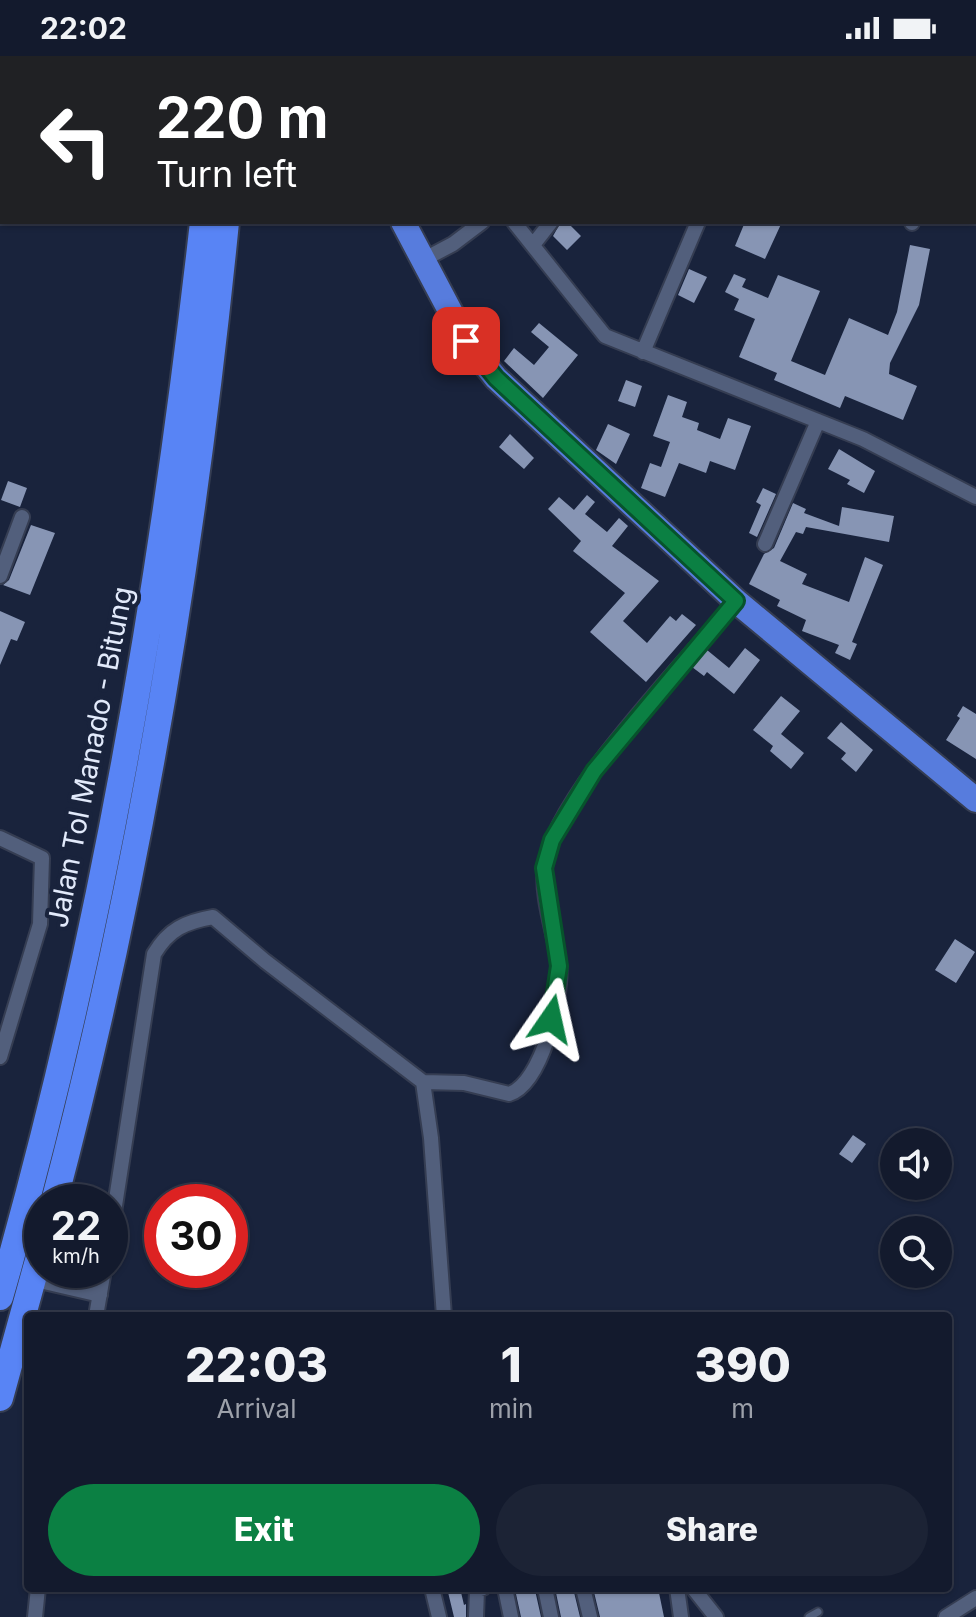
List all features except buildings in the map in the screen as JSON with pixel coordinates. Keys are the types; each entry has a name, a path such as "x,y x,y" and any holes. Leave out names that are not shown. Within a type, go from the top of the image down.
{"highway":[{"name":"Jalan Tol Manado - Bitung","path":"59,1184 128,891 160,644 169,507 203,224"},
{"name":"Jalan Tol Manado - Bitung","path":"0,1297 60,1070 160,644 213,356 226,224"},
{"path":"404,224 466,341 486,367 736,601 976,800"},
{"path":"0,1398 30,1288"}],"street":[{"path":"421,261 453,244 479,224"},
{"path":"516,224 599,331 905,459 976,497"},
{"path":"533,245 549,224"},
{"path":"643,352 697,224"},
{"path":"765,544 818,421"},
{"path":"0,576 22,517"},
{"path":"118,1184 154,954 166,934 188,922 213,917 265,961 423,1082 464,1083 509,1094 518,1091 534,1074 559,985 559,966 544,868 552,840 594,771 736,601"},
{"path":"0,838 42,858 40,924 0,1057"},
{"path":"423,1082 431,1138 444,1312"},
{"path":"70,1288 100,1295"},
{"path":"97,1312 101,1288"},
{"path":"35,1617 38,1592"},
{"path":"433,1592 439,1617"},
{"path":"476,1617 479,1592"},
{"path":"506,1592 511,1617"},
{"path":"546,1592 551,1617"},
{"path":"584,1592 590,1617"},
{"path":"678,1592 681,1617"},
{"path":"696,1592 716,1617"},
{"path":"946,1617 976,1598"}],"lane":[{"path":"809,1617 818,1612"}],"route":[{"path":"466,341 496,378 736,601 594,771 573,800 552,840 544,868 559,966 559,985 551,1019"}]}
